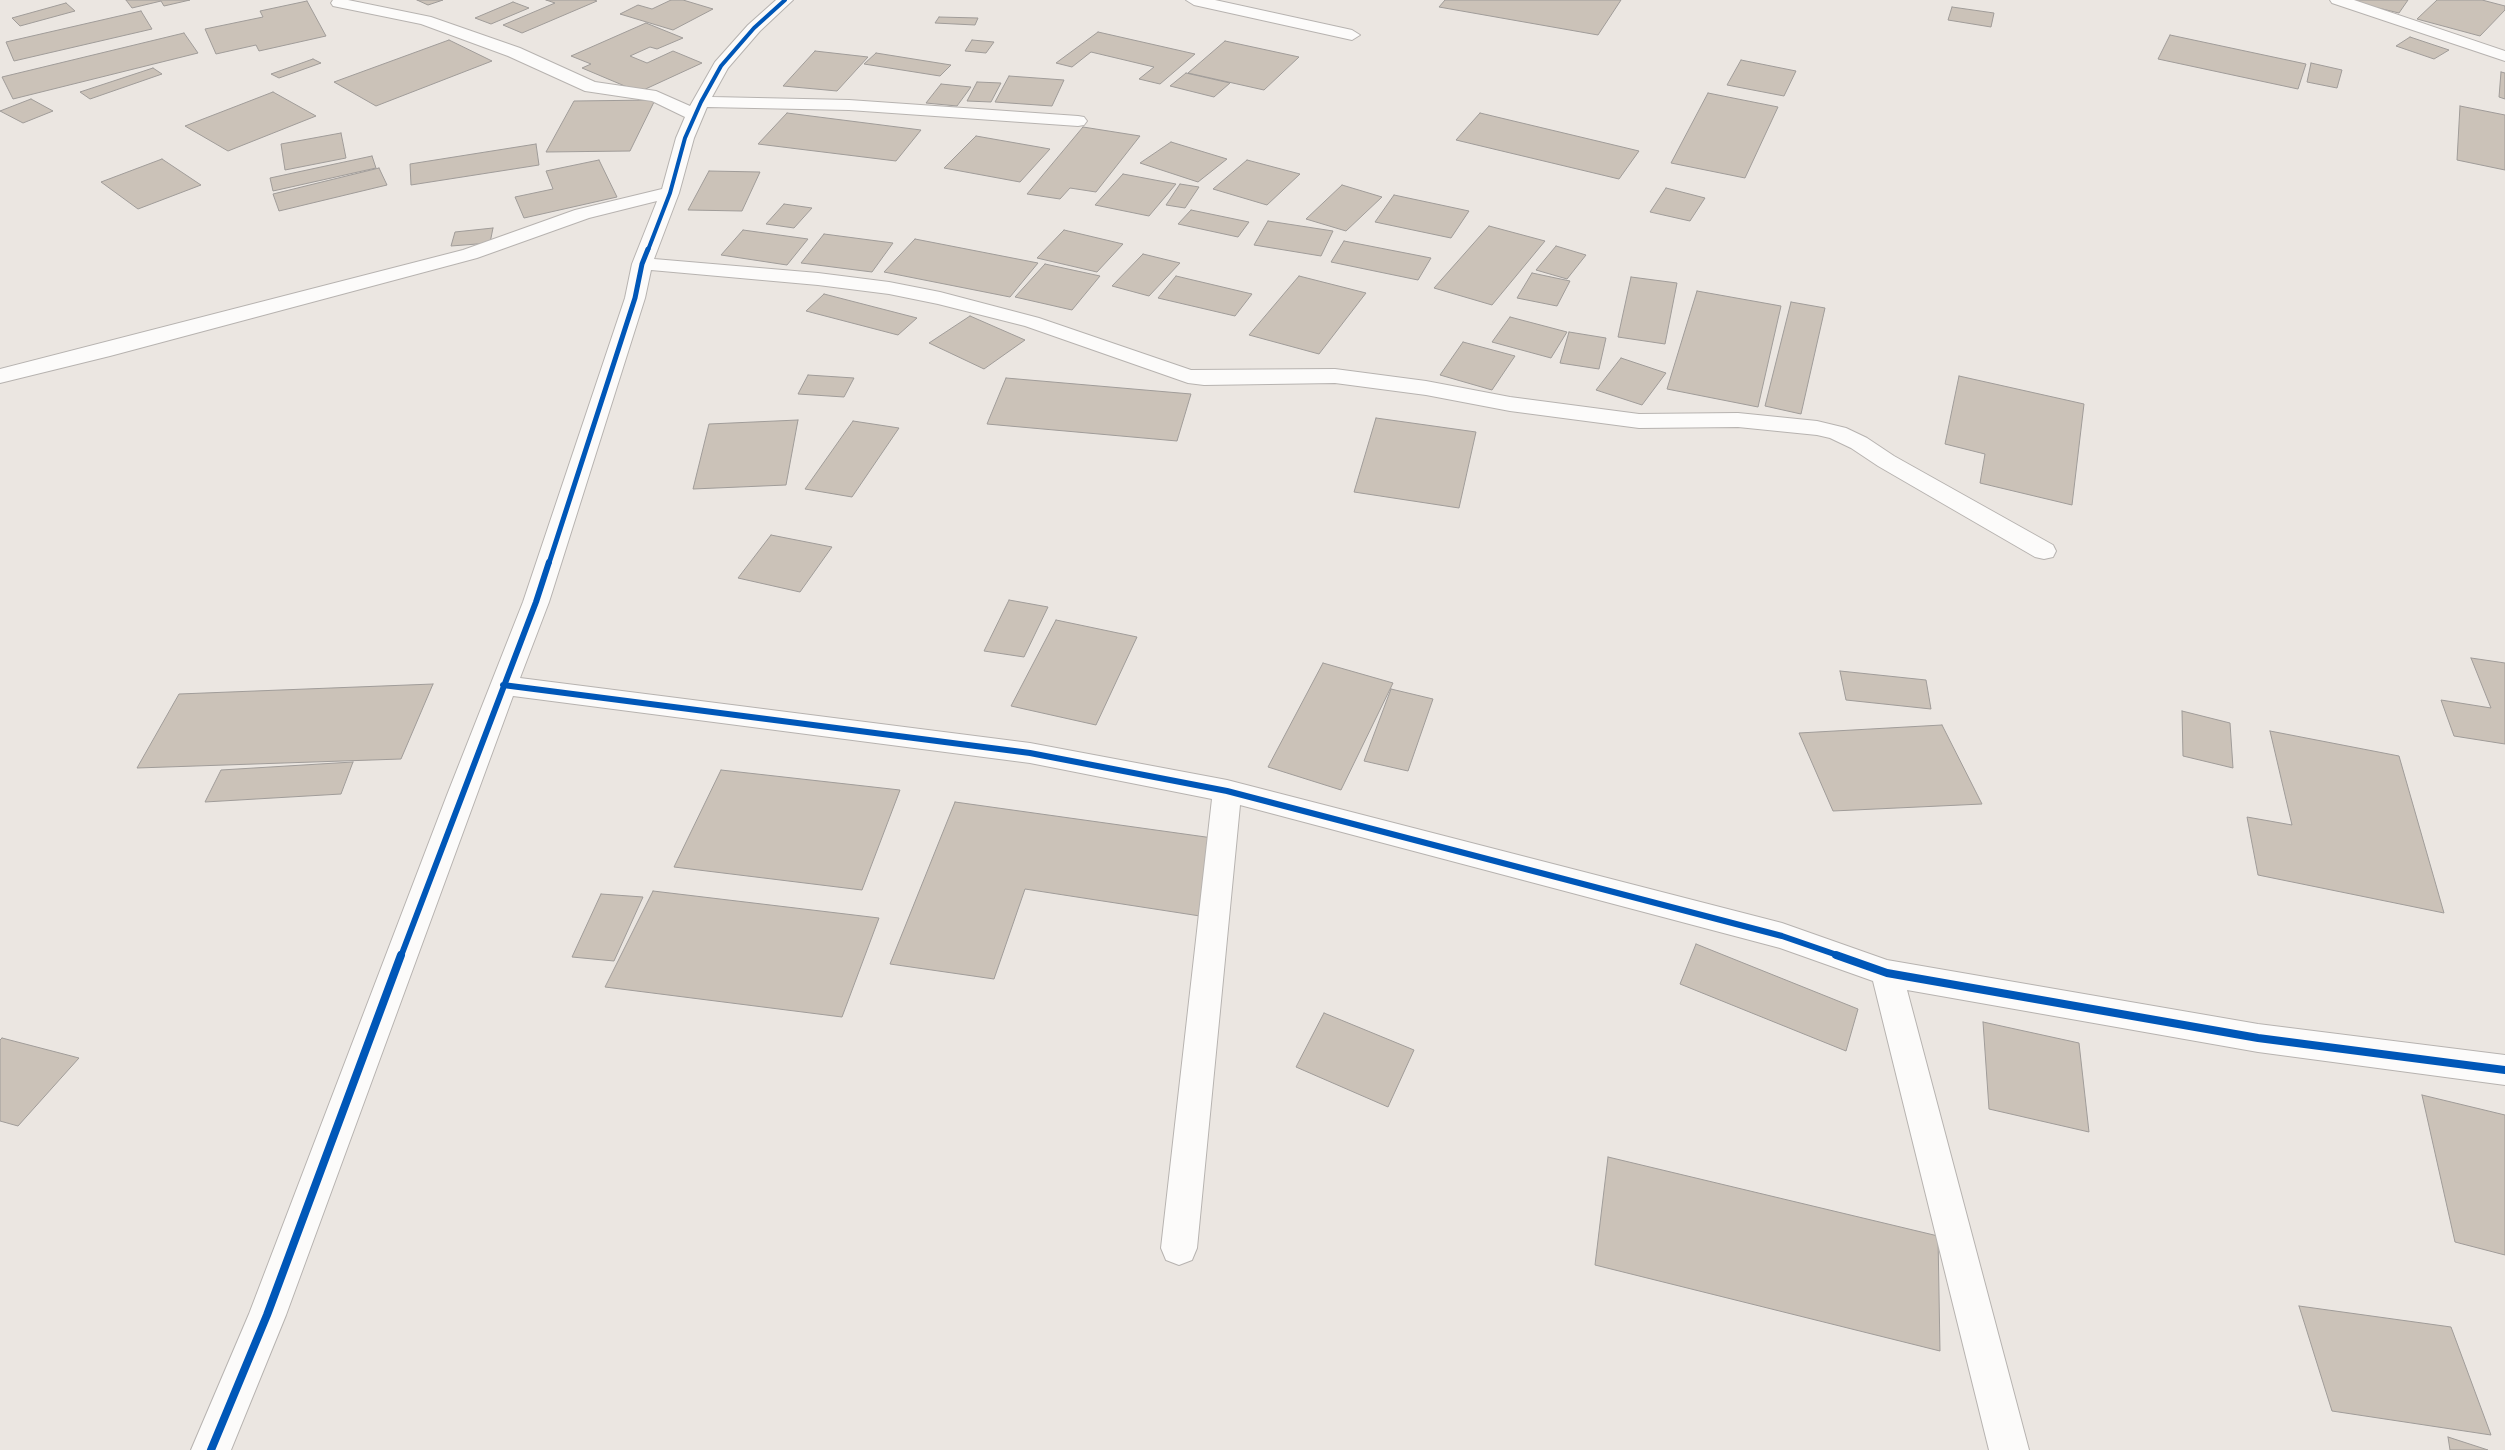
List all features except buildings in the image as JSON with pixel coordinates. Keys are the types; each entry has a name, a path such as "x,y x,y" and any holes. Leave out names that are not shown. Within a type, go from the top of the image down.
{"street":[{"path":"212,1450 267,1315 542,583 634,298 642,264 670,192 686,138 698,109 734,49 785,0"},
{"path":"1194,0 1352,35"},
{"path":"2338,0 2505,56"},
{"path":"338,3 425,20 514,52 591,86 656,96 698,109 848,105 1078,121"},
{"path":"0,376 470,254 582,214 670,192"},
{"path":"642,264 698,267 826,280 940,298 1032,322 1119,354 1188,376 1204,378 1335,376 1426,388 1510,404 1638,421 1738,420 1817,428 1838,433 1859,443 1886,461 2044,551"},
{"path":"503,685 1030,753 1227,791 1416,842 1782,936 1887,972 2258,1038 2505,1070"},
{"path":"1178,1248 1227,791"},
{"path":"1887,972 2009,1450"}],"cycle path":[{"path":"211,1450 267,1315 461,795 536,602 635,298 642,264 670,193 685,138 701,102 721,66 754,28 785,0"},
{"path":"503,685 1030,753 1227,791 1416,842 1782,936 1887,973 2258,1038 2505,1070"}]}
